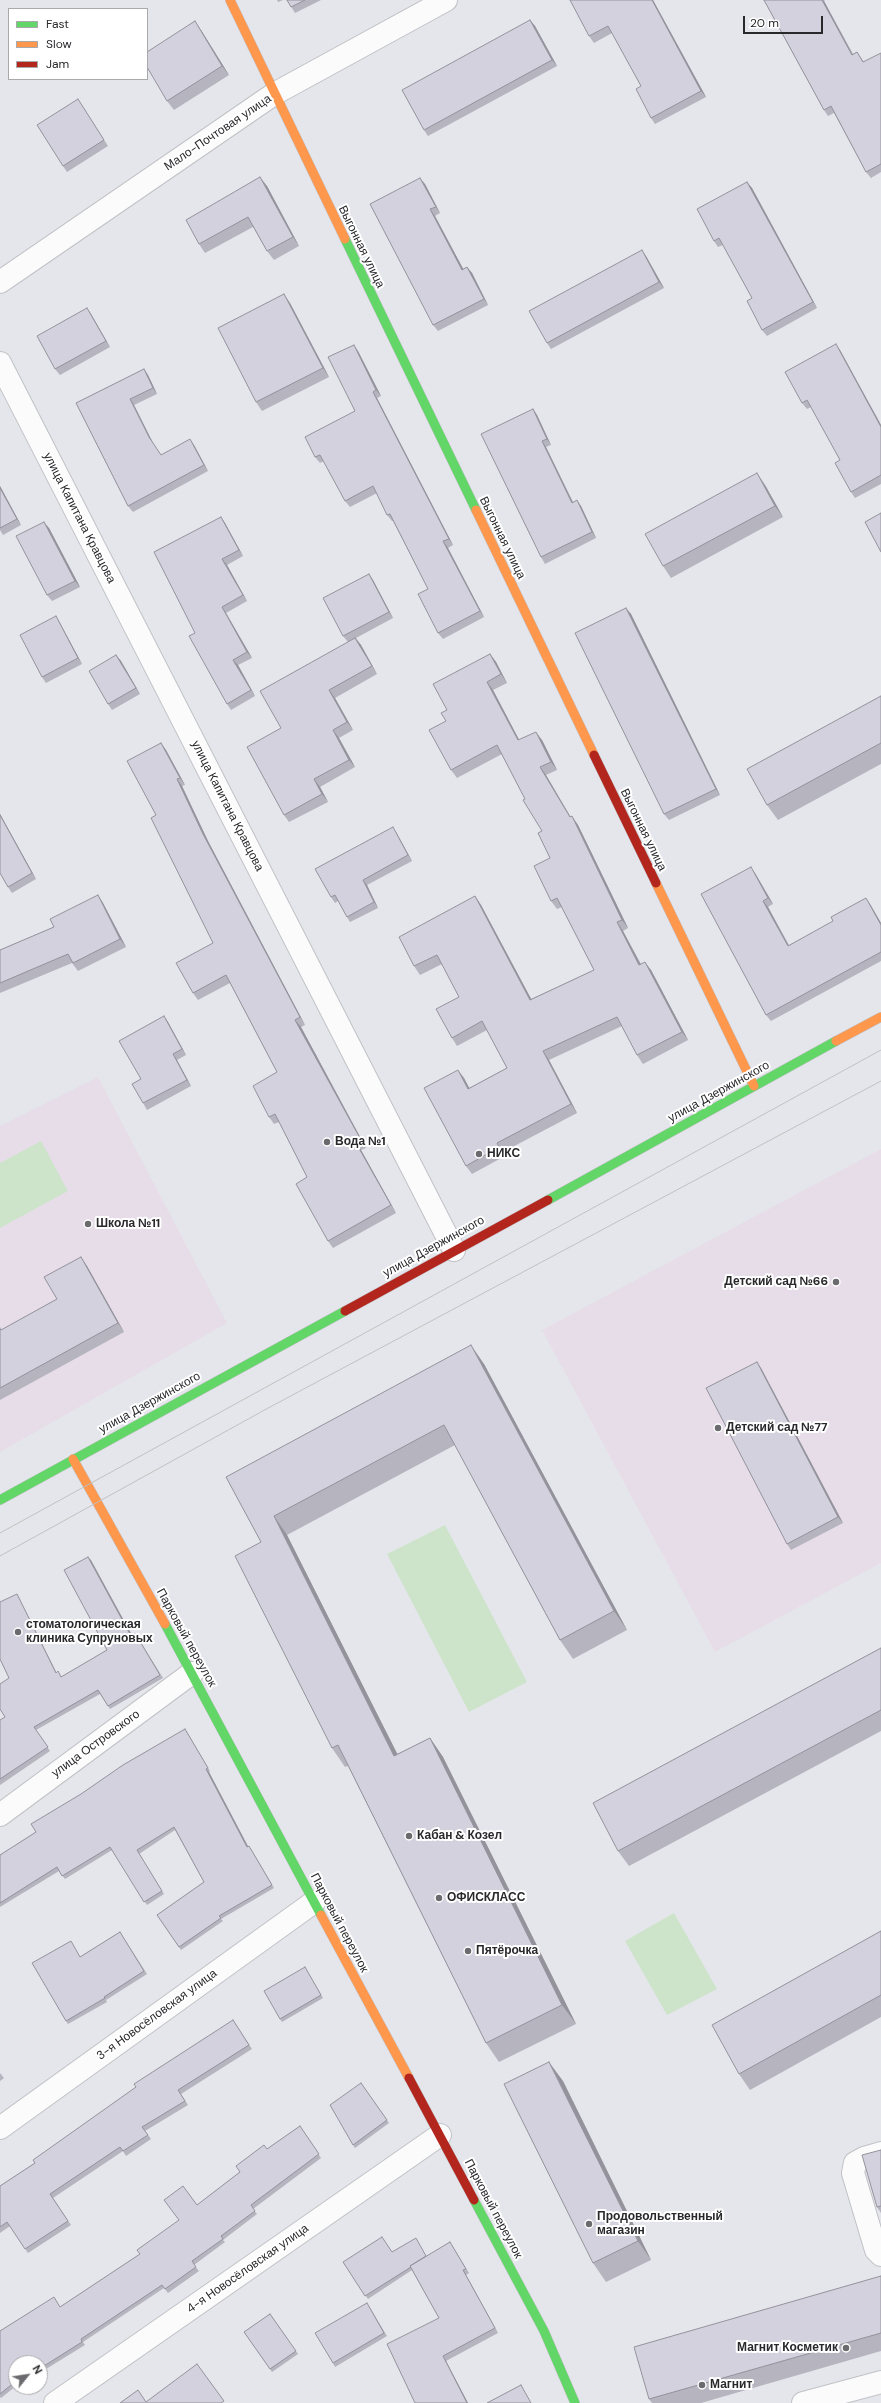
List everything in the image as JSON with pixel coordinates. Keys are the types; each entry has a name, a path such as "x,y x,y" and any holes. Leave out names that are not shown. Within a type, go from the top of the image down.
{"street":[{"name":"Выгонная улица","path":"230,0 274,94 754,1086"},
{"name":"Мало-Почтовая улица","path":"0,282 274,94 446,0"},
{"name":"улица Капитана Кравцова","path":"0,363 454,1250"},
{"name":"улица Дзержинского","path":"0,1500 881,1017"},
{"name":"Парковый переулок","path":"73,1459 192,1673 440,2135 544,2331 575,2403"},
{"name":"улица Островского","path":"0,1815 192,1673"},
{"name":"3-я Новосёловская улица","path":"0,2128 314,1902"},
{"name":"4-я Новосёловская улица","path":"55,2403 440,2135"},
{"path":"881,2153 864,2158 856,2163 853,2173 876,2250 881,2255"},
{"path":"803,2403 881,2382"}],"shaded area":[{"name":"Школа №11","path":"98,1077 227,1323 0,1452 0,1126"},
{"name":"Детский сад №77","path":"881,1149 881,1563 715,1652 542,1330"}],"green space":[{"path":"41,1141 68,1191 0,1228 0,1163"},
{"path":"445,1525 527,1682 469,1712 387,1554"},
{"path":"674,1913 717,1989 667,2015 625,1941"}],"building":[{"path":"287,0 305,0 291,7"},
{"path":"570,0 652,0 701,91 651,118 636,89 641,86 608,26 589,36"},
{"path":"764,0 822,0 852,55 857,52 863,62 881,53 881,164 866,172 831,106 824,110"},
{"path":"530,20 552,60 424,130 402,90"},
{"path":"195,21 222,66 167,101 148,69 148,51"},
{"path":"78,99 104,140 63,166 37,125"},
{"path":"260,177 293,237 267,251 248,217 199,244 186,220"},
{"path":"420,178 436,207 430,209 462,270 467,267 484,299 433,325 370,204"},
{"path":"747,182 813,302 762,330 747,301 752,298 719,238 714,241 697,209"},
{"path":"642,250 659,282 547,343 529,311"},
{"path":"284,294 323,368 256,402 218,328"},
{"path":"87,308 106,341 55,369 37,336"},
{"path":"836,344 881,427 881,475 851,492 835,463 840,460 807,400 802,403 785,372"},
{"path":"354,345 376,390 373,392 449,539 443,541 480,611 438,633 418,594 428,589 390,514 387,515 373,486 345,501 320,455 315,457 305,437 355,411 328,357"},
{"path":"144,369 153,388 130,399 149,437 161,455 190,439 204,465 128,506 76,403"},
{"path":"533,409 547,439 542,441 572,503 577,500 592,532 541,557 481,434"},
{"path":"757,473 775,506 663,566 645,534"},
{"path":"0,488 17,519 0,528"},
{"path":"881,513 881,552 865,522"},
{"path":"221,517 239,550 222,559 243,595 222,607 247,652 233,660 251,690 227,704 189,636 195,633 154,552"},
{"path":"44,522 75,581 47,595 16,536"},
{"path":"369,574 389,612 343,636 323,598"},
{"path":"626,608 716,789 664,814 575,633"},
{"path":"56,616 78,658 42,677 20,635"},
{"path":"355,638 372,666 329,690 347,722 333,730 349,760 314,779 322,794 284,815 247,747 281,728 260,691"},
{"path":"490,654 501,674 487,682 518,740 536,732 551,762 540,767 570,817 572,816 622,920 617,922 639,965 645,962 682,1032 637,1055 617,1017 543,1051 571,1104 497,1143 499,1147 466,1166 424,1088 458,1070 468,1089 507,1068 482,1021 452,1038 436,1009 459,997 437,955 414,966 399,937 475,896 530,1000 594,970 557,898 551,901 534,866 550,858 538,833 542,831 523,800 525,799 497,745 451,770 429,730 446,721 441,713 447,710 433,684"},
{"path":"116,655 136,688 108,704 89,671"},
{"path":"881,696 881,743 767,805 747,769"},
{"path":"161,743 180,778 177,779 203,834 300,1017 295,1020 361,1140 356,1143 391,1205 328,1241 296,1184 307,1177 275,1114 269,1117 253,1086 277,1072 226,975 193,993 176,963 213,943 151,818 156,815 127,761"},
{"path":"0,815 32,873 8,887 0,873"},
{"path":"393,827 408,855 363,880 374,902 347,917 335,895 331,897 315,869"},
{"path":"751,867 768,898 763,901 788,946 833,921 831,917 866,898 881,925 881,952 766,1015 701,894"},
{"path":"98,895 120,939 73,963 68,954 0,983 0,950 54,927 50,919"},
{"path":"164,1016 182,1049 173,1054 187,1080 143,1103 132,1084 141,1079 119,1041"},
{"name":"Школа №11","path":"81,1257 118,1323 0,1388 0,1329 1,1330 57,1299 44,1277"},
{"path":"471,1345 614,1611 560,1640 444,1425 274,1516 394,1756 430,1738 562,2005 486,2043 338,1745 332,1748 235,1556 261,1542 226,1477"},
{"path":"757,1362 838,1517 787,1544 706,1388"},
{"path":"88,1557 131,1636 135,1633 160,1675 108,1706 98,1690 34,1727 48,1747 0,1779 0,1720 5,1717 0,1709 0,1684 9,1678 0,1659 0,1602 17,1594 56,1673 58,1671 61,1677 107,1650 64,1570"},
{"path":"881,1648 881,1710 618,1851 593,1803"},
{"path":"185,1729 208,1768 206,1769 247,1847 249,1846 272,1885 219,1916 221,1918 179,1947 157,1915 204,1882 174,1827 137,1850 162,1891 144,1902 110,1847 62,1876 57,1867 0,1903 0,1855 36,1832 31,1824 81,1794 123,1765"},
{"path":"881,1931 881,1995 739,2074 712,2025"},
{"path":"120,1932 144,1971 104,1997 105,1998 66,2021 32,1963 71,1941 80,1957"},
{"path":"305,1967 321,1995 280,2019 264,1991"},
{"path":"233,2020 249,2045 178,2090 185,2101 142,2127 148,2135 123,2151 120,2147 50,2194 68,2221 25,2249 7,2222 0,2227 0,2186 35,2163 33,2160 136,2087 134,2084"},
{"path":"549,2062 638,2241 593,2263 504,2084"},
{"path":"361,2083 387,2120 353,2145 330,2105"},
{"path":"300,2126 319,2154 251,2205 255,2211 221,2236 223,2239 192,2261 196,2267 165,2289 162,2285 81,2339 82,2342 48,2363 48,2355 8,2355 8,2388 0,2394 0,2331 54,2297 60,2307 140,2254 137,2250 179,2220 164,2200 183,2186 197,2205 240,2172 236,2166 264,2145 267,2149"},
{"path":"881,2150 881,2206 877,2207 862,2155"},
{"path":"382,2237 392,2252 416,2238 426,2256 365,2296 343,2262"},
{"path":"450,2242 466,2269 463,2270 495,2328 443,2356 467,2403 415,2403 387,2344 439,2318 410,2266"},
{"path":"881,2276 881,2333 649,2399 634,2347"},
{"path":"367,2303 384,2333 333,2363 315,2333"},
{"path":"270,2314 296,2351 270,2369 244,2332"},
{"path":"197,2364 224,2401 221,2403 120,2403 138,2390 146,2402"},
{"path":"521,2385 531,2403 487,2403"}],"tram line":[{"path":"0,1533 881,1050"},
{"path":"0,1556 270,1407 881,1081"}],"traffic: fast":[{"path":"345,239 476,510"},
{"path":"548,1200 836,1041"},
{"path":"0,1500 345,1311"},
{"path":"165,1624 321,1915"},
{"path":"474,2200 544,2331 575,2403"}],"traffic: slow":[{"path":"230,0 345,239"},
{"path":"476,510 594,755"},
{"path":"656,883 754,1086"},
{"path":"836,1041 881,1017"},
{"path":"73,1459 165,1624"},
{"path":"321,1915 409,2078"}],"traffic: jam":[{"path":"594,755 656,883"},
{"path":"345,1311 548,1200"},
{"path":"409,2078 474,2200"}],"place":[{"name":"Вода №1","path":"327,1142"},
{"name":"НИКС","path":"479,1154"},
{"name":"Школа №11","path":"88,1224"},
{"name":"Детский сад №66","path":"836,1282"},
{"name":"Детский сад №77","path":"718,1428"},
{"name":"стоматологическая клиника Супруновых","path":"18,1632"},
{"name":"Кабан & Козел","path":"409,1836"},
{"name":"ОФИСКЛАСС","path":"439,1898"},
{"name":"Пятёрочка","path":"468,1951"},
{"name":"Продовольственный магазин","path":"589,2224"},
{"name":"Магнит Косметик","path":"846,2348"},
{"name":"Магнит","path":"702,2385"}]}
